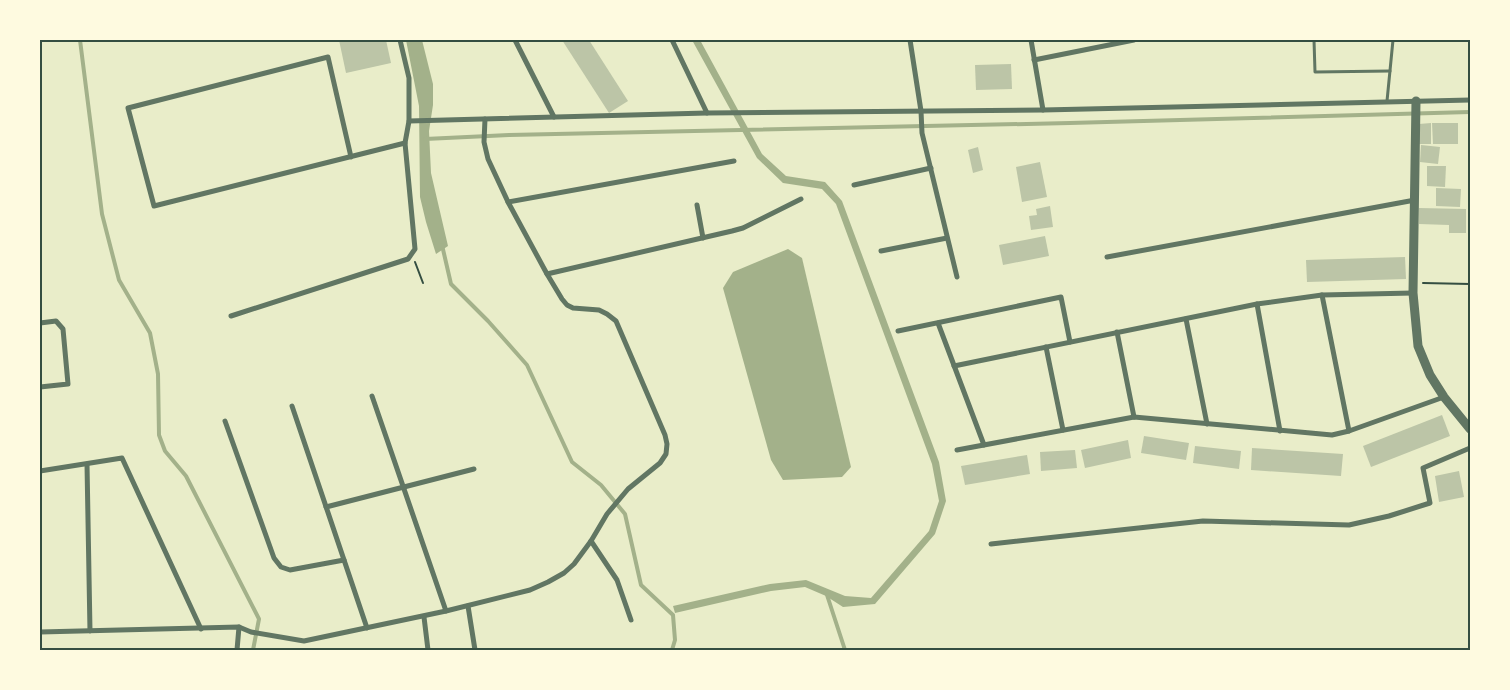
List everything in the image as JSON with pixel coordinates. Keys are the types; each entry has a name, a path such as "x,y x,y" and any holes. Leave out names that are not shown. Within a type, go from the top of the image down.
{"street":[{"path":"231,316 408,259 412,255 415,249 405,143 409,121 409,78 400,40"},
{"path":"515,40 554,117"},
{"path":"672,40 707,113"},
{"path":"910,40 921,111 922,133 957,277"},
{"path":"1031,40 1043,110"},
{"path":"1096,40 1098,48"},
{"path":"1034,60 1134,40"},
{"path":"351,157 328,57 128,108 154,206 351,157 405,143"},
{"path":"409,121 707,113 1043,110 1387,102 1416,105 1470,100"},
{"path":"1416,105 1413,288 1418,346 1430,375 1444,397 1470,429"},
{"path":"40,632 238,627 251,632 304,641 424,617 530,590 564,573 574,564 591,541 607,514 628,489 660,463 666,454 667,444 665,435 616,321 599,310 573,308 566,305 547,274 508,202 488,159 484,142 485,119"},
{"path":"508,202 734,161"},
{"path":"854,185 931,168"},
{"path":"547,274 743,228 801,199"},
{"path":"1107,257 1415,200"},
{"path":"697,205 703,238"},
{"path":"881,252 947,238"},
{"path":"954,366 1257,304 1322,294 1413,288"},
{"path":"1322,294 1349,431"},
{"path":"898,331 1061,298 1070,342"},
{"path":"1257,304 1280,432"},
{"path":"1186,319 1207,424"},
{"path":"40,323 56,321 63,329 68,384 40,387"},
{"path":"938,323 984,445"},
{"path":"1118,332 1134,417"},
{"path":"1046,347 1063,430"},
{"path":"372,396 446,611"},
{"path":"957,450 1134,417 1280,432 1332,435 1349,431 1444,397"},
{"path":"292,406 367,628"},
{"path":"226,422 274,558 281,567 290,570 300,569 344,560"},
{"path":"991,544 1203,521 1348,525 1389,516 1430,503 1423,468 1470,448"},
{"path":"40,471 122,458 201,629"},
{"path":"87,464 90,631"},
{"path":"326,508 474,469"},
{"path":"591,541 617,580 631,620"},
{"path":"468,606 475,650"},
{"path":"424,617 428,650"},
{"path":"237,650 238,627"}],"lane":[{"path":"1314,40 1315,72 1390,71"},
{"path":"1387,102 1393,40"}],"path":[{"path":"412,255 423,283"},
{"path":"1413,288 1470,284"}],"shaded area":[{"path":"406,40 422,40 433,84 433,105 429,131 431,173 448,246 436,254 420,197 419,106"},
{"path":"692,40 700,40 762,154 786,176 825,182 842,201 939,462 946,501 935,534 875,604 843,607 826,596 805,587 771,591 675,613 673,606 770,584 806,580 845,596 871,598 929,531 939,501 932,464 836,204 822,189 783,183 757,158"},
{"path":"788,249 802,258 851,467 842,477 783,480 771,460 723,288 733,272"}],"building":[{"path":"339,40 386,40 391,63 346,73"},
{"path":"562,40 589,40 628,101 609,113"},
{"path":"1011,64 1012,89 976,90 975,65"},
{"path":"1431,123 1431,144 1419,144 1419,124"},
{"path":"1432,123 1458,123 1458,144 1433,144"},
{"path":"1421,145 1440,147 1438,164 1420,162"},
{"path":"978,147 983,170 973,173 968,150"},
{"path":"1040,162 1047,197 1022,202 1016,167"},
{"path":"1427,166 1446,166 1445,187 1427,186"},
{"path":"1436,188 1461,189 1460,207 1436,206"},
{"path":"1050,206 1053,227 1031,230 1029,216 1037,215 1036,209"},
{"path":"1419,208 1466,209 1466,233 1449,233 1449,225 1419,224"},
{"path":"1045,236 1049,256 1003,265 999,245"},
{"path":"1405,257 1406,279 1307,282 1306,260"},
{"path":"1442,415 1450,436 1371,467 1363,446"},
{"path":"1144,436 1189,443 1186,460 1141,453"},
{"path":"1128,440 1131,458 1085,468 1081,450"},
{"path":"1195,446 1241,451 1239,469 1193,463"},
{"path":"1252,448 1343,454 1341,476 1251,470"},
{"path":"1075,450 1077,468 1041,471 1040,452"},
{"path":"1027,455 1030,474 965,485 961,466"},
{"path":"1459,471 1464,497 1439,502 1435,476"}],"waterway":[{"path":"80,40 102,214 119,280 150,333 158,374 159,435 165,451 186,476 259,619 253,650"},
{"path":"425,139 509,135 1470,112"},
{"path":"442,245 451,284 488,321 527,365 572,462 601,485 625,514 641,585 673,615 675,640 672,650"},
{"path":"827,595 845,650"}]}
